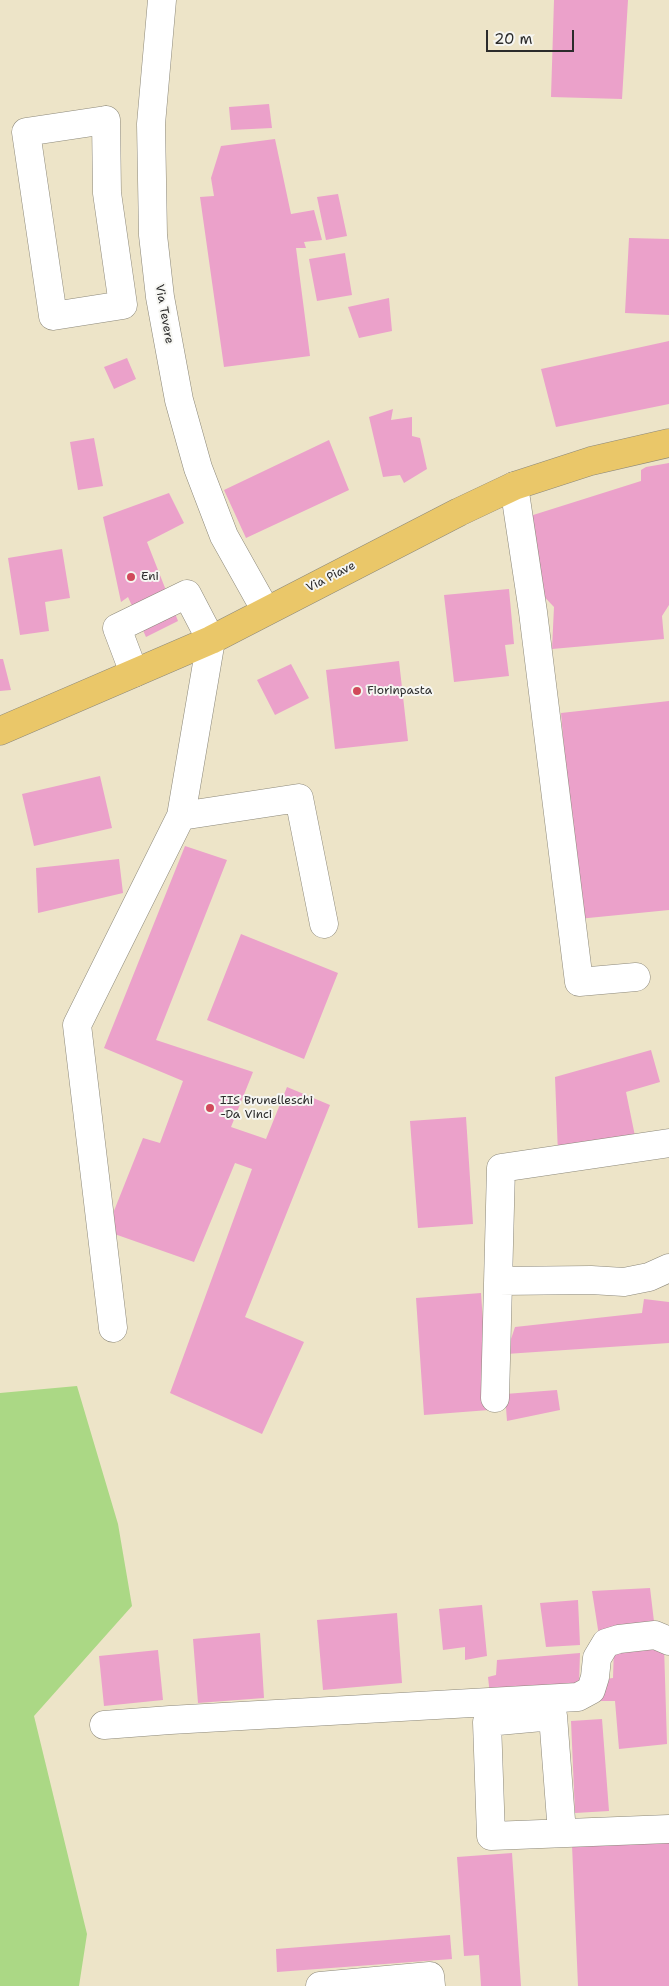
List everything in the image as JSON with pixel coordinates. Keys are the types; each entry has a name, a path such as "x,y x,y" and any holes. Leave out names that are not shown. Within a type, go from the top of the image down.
{"main road":[{"name":"Via Piave","path":"0,731 211,640 266,610 514,486 591,461 669,443"}],"street":[{"name":"Via Tevere","path":"162,0 151,124 153,235 160,297 179,400 198,468 224,536 266,610"},
{"path":"123,305 107,193 106,120 26,132 53,316 123,305 160,297"},
{"path":"514,486 533,612 579,982 636,977"},
{"path":"113,1328 77,1025 181,816 211,640 187,594 117,628 134,673"},
{"path":"181,816 299,798 324,924"},
{"path":"495,1398 502,1168 669,1143"},
{"path":"499,1281 591,1280 624,1282 649,1277 669,1268"},
{"path":"104,1725 578,1696 591,1690 596,1677 597,1658 606,1643 619,1639 654,1635 669,1641"},
{"path":"562,1833 553,1716 488,1722 491,1836 669,1829"},
{"path":"320,1986 430,1976 431,1986"}],"green space":[{"path":"77,1386 118,1524 132,1606 34,1716 87,1934 79,1986 0,1986 0,1393"}],"building":[{"path":"554,0 628,0 622,99 551,97"},
{"path":"269,104 272,128 231,130 229,107"},
{"path":"275,139 291,214 314,210 322,240 304,242 306,248 296,248 310,356 224,367 200,197 214,196 211,178 221,146"},
{"path":"338,194 347,236 326,240 317,197"},
{"path":"629,238 669,239 669,315 625,313"},
{"path":"345,253 352,295 317,301 309,259"},
{"path":"389,298 392,331 359,338 348,307"},
{"path":"669,341 669,404 556,427 541,369"},
{"path":"127,358 136,379 114,389 104,367"},
{"path":"393,409 391,420 412,417 412,436 420,438 427,469 404,483 400,475 383,477 369,417"},
{"path":"94,438 103,486 78,490 70,442"},
{"path":"329,440 349,490 246,538 224,490"},
{"path":"669,463 669,605 662,616 664,639 552,649 554,607 533,585 530,516 641,481 641,470 646,467"},
{"path":"169,493 184,523 147,542 178,621 146,637 128,597 121,602 103,517"},
{"path":"62,549 70,598 45,602 49,631 20,635 8,558"},
{"path":"509,589 514,644 505,645 509,676 454,682 444,595"},
{"path":"0,659 3,659 11,690 0,691"},
{"path":"399,661 408,741 335,749 326,670"},
{"path":"291,664 309,698 275,715 257,680"},
{"path":"669,701 669,910 578,919 561,713"},
{"path":"100,776 112,828 34,846 22,794"},
{"path":"185,846 227,860 156,1040 253,1072 231,1127 266,1139 287,1087 330,1105 245,1317 304,1342 262,1434 170,1393 252,1169 235,1163 194,1262 106,1231 143,1138 160,1143 183,1081 104,1048"},
{"path":"119,859 123,893 38,913 36,868"},
{"path":"241,934 338,973 304,1059 207,1020"},
{"path":"651,1050 660,1082 626,1092 636,1141 558,1154 555,1077"},
{"path":"466,1117 473,1224 418,1228 410,1121"},
{"path":"481,1293 489,1410 424,1415 416,1298"},
{"path":"644,1299 669,1302 669,1343 506,1354 515,1327 642,1313"},
{"path":"557,1390 560,1410 507,1421 505,1394"},
{"path":"650,1588 655,1630 599,1636 592,1591"},
{"path":"578,1600 580,1645 546,1647 540,1603"},
{"path":"482,1605 487,1656 465,1660 465,1647 443,1650 439,1609"},
{"path":"397,1613 402,1683 323,1690 317,1620"},
{"path":"260,1633 264,1698 198,1703 193,1639"},
{"path":"664,1646 667,1744 619,1749 615,1701 600,1701 599,1680 613,1678 614,1648"},
{"path":"158,1650 163,1700 104,1706 99,1656"},
{"path":"580,1653 579,1684 490,1695 488,1677 496,1675 497,1660"},
{"path":"602,1719 609,1811 575,1813 571,1721"},
{"path":"669,1840 669,1986 578,1986 572,1845"},
{"path":"512,1853 521,1986 481,1986 479,1955 464,1956 457,1857"},
{"path":"450,1935 452,1959 277,1972 276,1949"}],"place":[{"name":"Eni","path":"131,577"},
{"name":"Fiorinpasta","path":"357,691"},
{"name":"IIS Brunelleschi -Da Vinci","path":"210,1108"}]}
